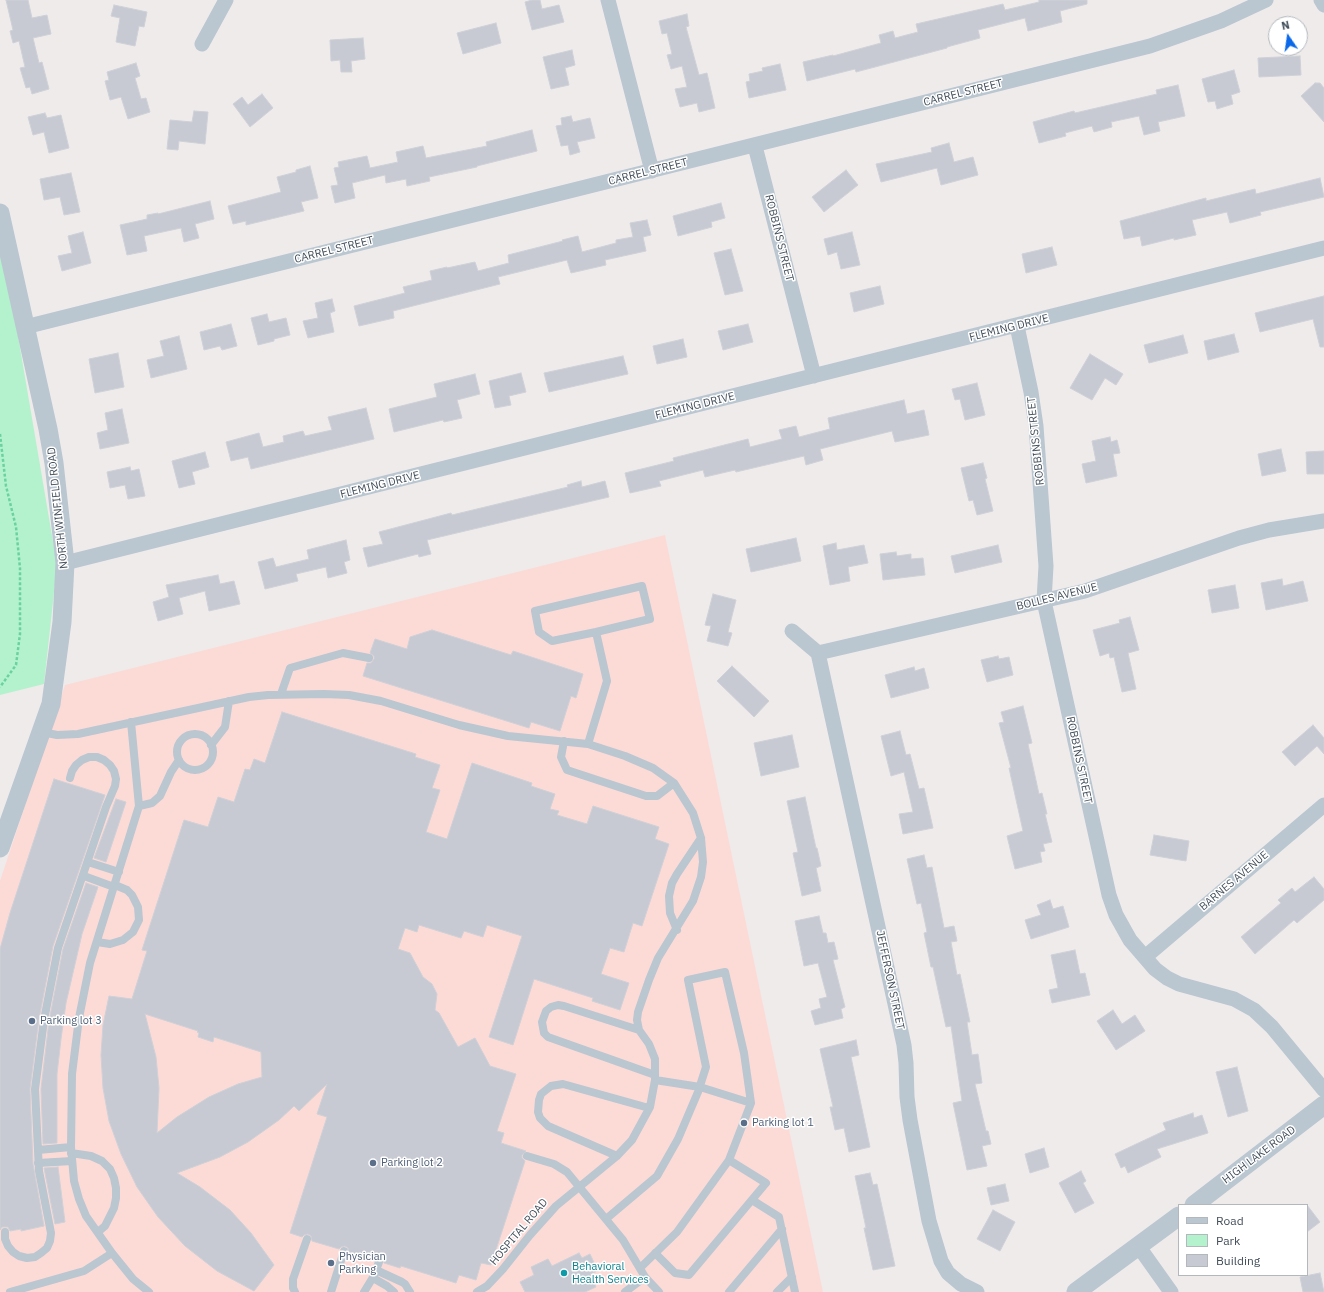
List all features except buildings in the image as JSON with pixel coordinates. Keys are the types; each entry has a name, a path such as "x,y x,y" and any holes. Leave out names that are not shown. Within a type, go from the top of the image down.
{"street":[{"path":"202,44 226,0"},
{"path":"608,0 652,171"},
{"name":"CARREL STREET","path":"25,327 755,146 1150,46 1220,21 1266,0"},
{"path":"1321,0 1324,5"},
{"name":"ROBBINS STREET","path":"755,146 814,376"},
{"name":"NORTH WINFIELD ROAD","path":"0,213 54,462 66,564 62,622 51,704 0,848"},
{"name":"FLEMING DRIVE","path":"66,564 1324,248"},
{"name":"ROBBINS STREET","path":"1017,326 1031,392 1036,426 1046,566 1044,601 1109,895 1122,926 1130,940 1155,969 1167,978 1179,984 1234,999 1254,1010 1272,1027 1324,1090"},
{"name":"BOLLES AVENUE","path":"818,653 1085,591 1239,538 1288,526 1324,521"},
{"path":"792,631 818,653"},
{"name":"JEFFERSON STREET","path":"818,653 904,1045 906,1063 906,1097 929,1221 941,1261 948,1273 961,1284 977,1292"},
{"name":"BARNES AVENUE","path":"1145,957 1324,805"},
{"name":"HIGH LAKE ROAD","path":"1195,1204 1324,1105"},
{"path":"1076,1292 1178,1217"},
{"path":"1139,1247 1171,1292"}],"lane":[{"path":"642,586 650,619 596,632 552,641 539,632 535,611 642,586"},
{"path":"588,744 607,681 596,632"},
{"path":"281,694 290,668 343,653 369,658"},
{"path":"42,732 58,735 78,734 249,697 281,694 349,695 381,701 459,725 508,736 588,744 625,756 653,768 674,783 694,813 701,838 703,862 701,877 693,901 677,930 658,958 638,1012 637,1020 639,1030 558,1005 551,1007 546,1011 542,1022 544,1033 548,1037 655,1078 700,1087 751,1103"},
{"path":"211,745 225,726 229,701"},
{"path":"132,722 140,806 90,963 79,1018 73,1067 71,1154 74,1181 86,1216 112,1253 133,1279 149,1292"},
{"path":"195,734 201,735 206,738 211,745 213,753 211,759 208,764 203,767 192,769 186,767 179,760 177,752 178,747 181,741 187,736 195,734"},
{"path":"564,741 561,757 567,770 646,796 657,796 674,783"},
{"path":"5,1232 5,1239 13,1252 19,1256 27,1258 34,1257 42,1253 47,1248 50,1241 51,1233 38,1163 35,1089 44,1020 58,948 84,876 106,807 115,786 116,779 114,771 110,765 97,757 89,757 76,764 70,778"},
{"path":"140,806 152,803 160,796 171,772 179,760"},
{"path":"677,930 670,913 669,896 672,883 701,838"},
{"path":"88,862 119,872"},
{"path":"84,876 127,890 136,900 139,913 137,926 133,932 123,940 110,944 97,942"},
{"path":"606,1219 657,1176 678,1139 700,1087 706,1067 688,980 725,972 744,1053 751,1103 729,1160 677,1232 640,1268"},
{"name":"HOSPITAL ROAD","path":"477,1292 487,1286 503,1269 530,1235 556,1206 579,1186 613,1161 632,1140 649,1108 655,1078 655,1059 649,1044 639,1030"},
{"path":"617,1156 548,1126 540,1118 538,1112 541,1094 551,1086 563,1084 649,1108"},
{"path":"38,1150 91,1156 102,1161 110,1169 114,1178 116,1198 110,1218 98,1232"},
{"path":"38,1163 71,1154"},
{"path":"527,1156 554,1164 567,1172 624,1240 645,1277 659,1292"},
{"path":"655,1253 675,1273 689,1275 766,1183 729,1160"},
{"path":"752,1200 780,1217 794,1292"},
{"path":"729,1292 782,1229"},
{"path":"294,1290 293,1279 307,1239"},
{"path":"331,1292 344,1250"},
{"path":"10,1292 84,1271 112,1253"},
{"path":"364,1292 379,1262"},
{"path":"376,1270 396,1278 405,1284 410,1292"},
{"path":"625,1292 645,1277"},
{"path":"777,1292 792,1277"},
{"path":"372,1278 387,1286 394,1292"}],"path":[{"path":"0,434 6,486 16,527 20,568 20,634 16,665 0,687"}],"shaded area":[{"path":"665,535 823,1292 0,1292 0,881 65,685"}],"green space":[{"path":"0,254 17,330 57,565 44,684 0,695"}],"place":[{"name":"Parking lot 3","path":"32,1021"},
{"name":"Parking lot 1","path":"744,1123"},
{"name":"Parking lot 2","path":"373,1163"},
{"name":"Physician Parking","path":"331,1263"},
{"name":"Behavioral Health Services","path":"564,1273"}]}
